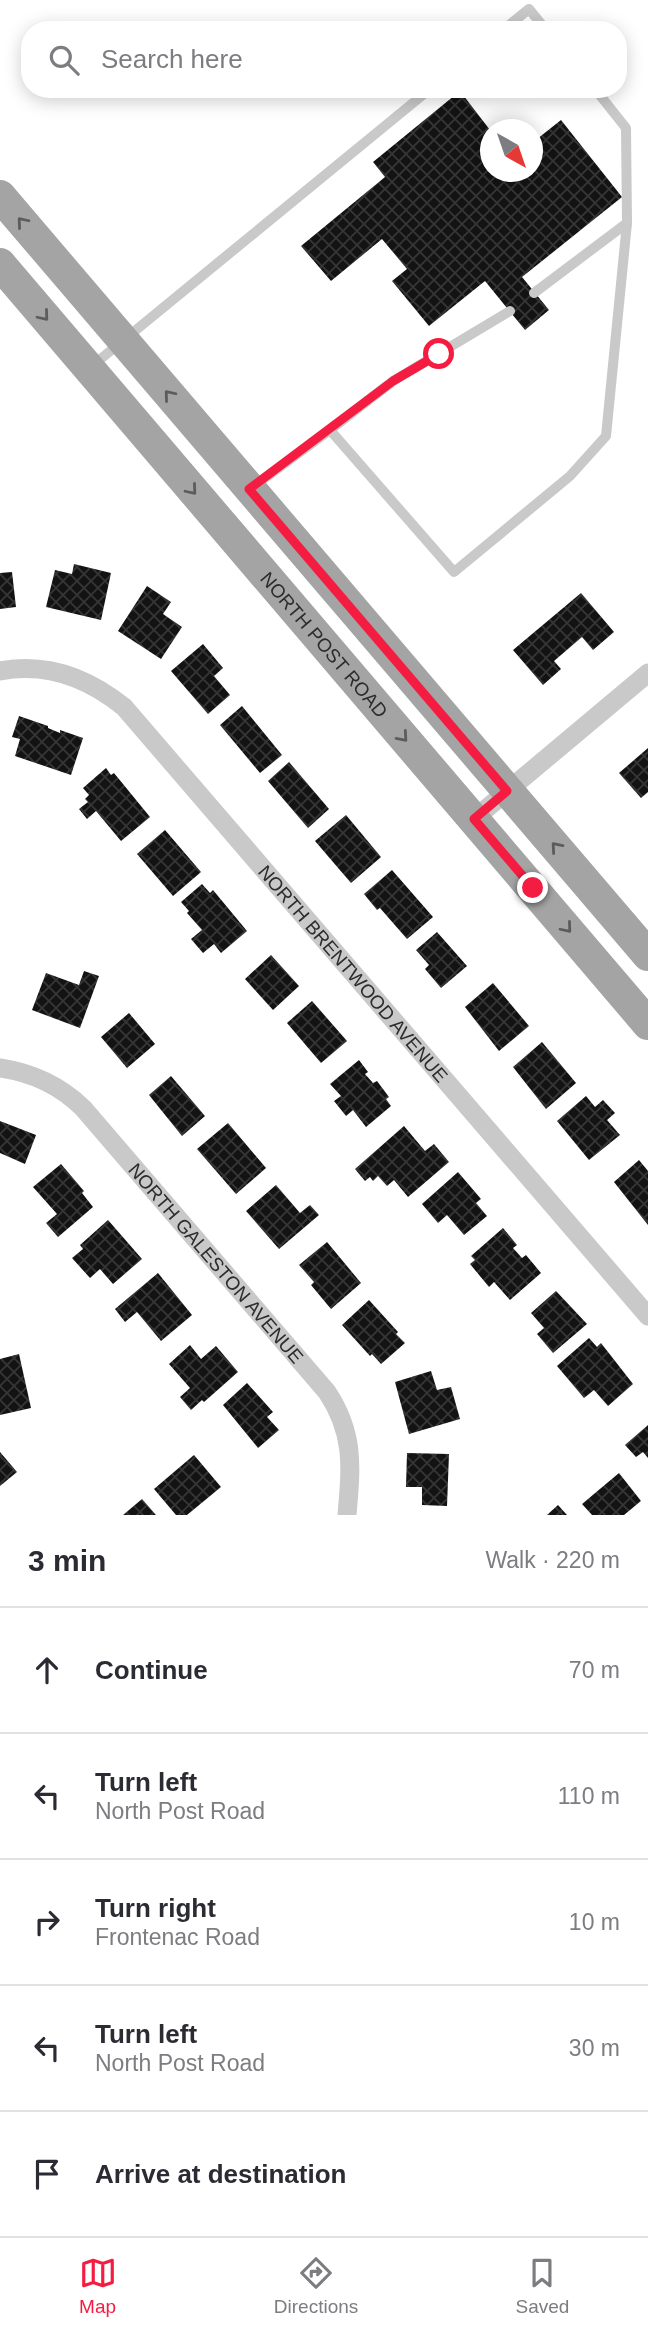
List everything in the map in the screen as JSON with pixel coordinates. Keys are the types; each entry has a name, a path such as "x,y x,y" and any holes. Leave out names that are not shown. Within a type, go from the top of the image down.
{"main road":[{"path":"0,197 648,955"},
{"name":"NORTH POST ROAD","path":"0,264 648,1024"}],"street":[{"name":"NORTH BRENTWOOD AVENUE","path":"0,671 32,668 76,677 106,693 132,715 648,1316"},
{"path":"474,819 648,673"},
{"name":"NORTH GALESTON AVENUE","path":"0,1068 44,1080 83,1108 327,1392 343,1421 349,1442 351,1474 347,1515"}],"lane":[{"path":"514,21 529,9 539,21"},
{"path":"89,369 419,98"},
{"path":"330,430 454,572 570,476 606,436 627,223 626,128 602,98"},
{"path":"534,293 627,223"},
{"path":"249,489 393,381 510,311"}],"building":[{"path":"451,98 465,98 482,119 480,182 543,182 543,134 561,120 622,197 522,277 549,310 525,330 485,281 429,326 392,281 407,269 382,239 331,281 301,246 385,177 373,162"},
{"path":"74,564 111,573 101,620 46,607 55,570 72,574"},
{"path":"12,572 16,607 0,609 0,573"},
{"path":"147,586 171,602 163,614 182,627 161,659 118,631"},
{"path":"581,593 614,632 593,650 582,637 554,661 561,669 543,685 513,650"},
{"path":"203,644 223,668 214,676 230,695 208,714 171,671"},
{"path":"242,706 282,755 260,773 220,725"},
{"path":"19,716 60,733 60,730 83,738 71,775 15,756 20,739 12,737"},
{"path":"648,748 648,792 641,798 619,773"},
{"path":"289,762 329,809 308,828 268,781"},
{"path":"106,768 111,775 114,773 150,817 121,841 96,811 87,819 79,809 88,802 85,799 89,795 83,788"},
{"path":"346,815 381,857 351,883 315,841"},
{"path":"165,830 201,872 173,896 137,854"},
{"path":"392,870 433,917 407,939 364,894"},
{"path":"202,884 210,893 213,890 247,931 221,953 214,944 203,953 191,939 202,930 181,902"},
{"path":"437,932 467,966 441,988 425,969 429,965 416,950"},
{"path":"271,955 299,986 273,1010 245,979"},
{"path":"84,971 99,976 80,1028 32,1010 46,973 79,985"},
{"path":"493,983 529,1026 499,1051 465,1007"},
{"path":"312,1001 347,1041 321,1063 287,1023"},
{"path":"129,1013 155,1044 127,1068 101,1037"},
{"path":"542,1042 576,1083 546,1109 513,1067"},
{"path":"359,1060 368,1072 365,1074 373,1083 377,1081 389,1097 386,1099 391,1106 366,1127 353,1110 346,1116 334,1101 341,1096 330,1084"},
{"path":"171,1076 205,1116 182,1136 149,1095"},
{"path":"586,1096 595,1107 603,1100 615,1113 607,1120 620,1135 589,1160 557,1121"},
{"path":"0,1121 36,1135 25,1164 0,1153"},
{"path":"228,1123 266,1168 236,1194 197,1149"},
{"path":"404,1126 425,1151 434,1144 449,1162 408,1197 394,1180 387,1186 378,1176 373,1181 370,1177 365,1181 355,1169"},
{"path":"639,1160 648,1171 648,1225 614,1182"},
{"path":"61,1164 84,1191 82,1193 93,1207 58,1237 46,1223 57,1214 33,1187"},
{"path":"458,1172 481,1199 476,1203 487,1216 464,1235 447,1215 438,1223 422,1204"},
{"path":"276,1185 300,1213 310,1205 319,1215 279,1249 246,1211"},
{"path":"108,1220 142,1259 113,1284 100,1269 90,1278 72,1258 83,1249 80,1245"},
{"path":"503,1228 517,1245 513,1248 522,1258 526,1255 541,1273 510,1300 494,1282 489,1287 470,1264 475,1260 471,1256"},
{"path":"327,1242 361,1283 331,1309 311,1285 314,1282 299,1265"},
{"path":"158,1273 192,1315 161,1341 137,1312 125,1322 115,1309"},
{"path":"556,1291 587,1324 553,1353 537,1334 544,1328 531,1313"},
{"path":"369,1300 405,1343 381,1364 372,1354 370,1356 342,1325"},
{"path":"589,1338 597,1347 601,1343 633,1384 608,1406 594,1390 584,1398 557,1366"},
{"path":"190,1345 201,1359 216,1346 238,1372 191,1410 180,1397 190,1388 169,1364"},
{"path":"19,1354 31,1408 0,1415 0,1359"},
{"path":"431,1371 437,1390 451,1387 460,1419 409,1434 395,1382"},
{"path":"247,1383 273,1412 267,1417 279,1430 258,1448 223,1405"},
{"path":"648,1425 648,1458 643,1452 636,1457 625,1445"},
{"path":"0,1452 17,1472 0,1486"},
{"path":"407,1453 449,1454 447,1506 422,1505 422,1487 406,1487"},
{"path":"194,1455 221,1487 187,1515 176,1515 154,1489"},
{"path":"619,1473 641,1501 624,1515 592,1515 582,1504"},
{"path":"142,1499 156,1515 123,1515"},
{"path":"558,1505 567,1515 547,1515"}],"route":[{"path":"439,354 393,381 249,489 507,791 474,819 533,888"}]}
